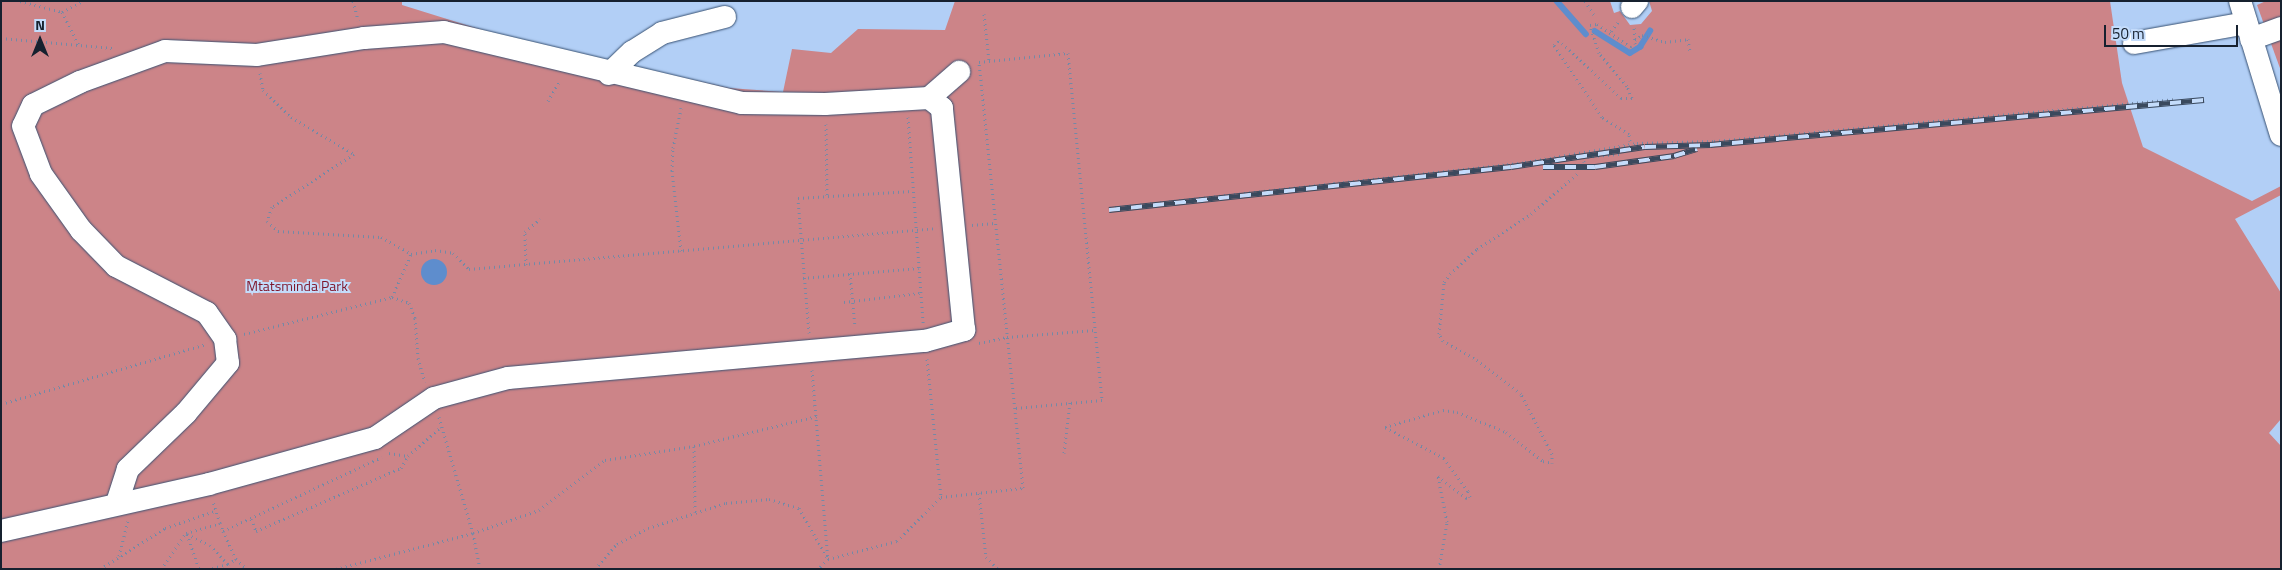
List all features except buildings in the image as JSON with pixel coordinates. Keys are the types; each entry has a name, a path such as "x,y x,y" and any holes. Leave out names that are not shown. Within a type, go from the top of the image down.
{"street":[{"path":"2240,1 2281,134"},
{"path":"609,74 632,52 662,33 726,17"},
{"path":"2134,43 2281,28"},
{"path":"1,531 126,501 208,484 376,438 434,398 508,378 925,340 964,330 942,108 918,99 825,104 742,103 609,74 444,32 364,38 257,55 164,51 80,82 33,105 23,126 41,174 81,230 116,266 207,313 225,339 228,364 186,413 128,469 126,501"},
{"path":"918,99 959,72"}],"path":[{"path":"20,1 62,12 83,1"},
{"path":"1585,1 1596,18"},
{"path":"1634,11 1635,40"},
{"path":"62,12 80,45"},
{"path":"984,14 989,61"},
{"path":"1630,141 1629,134 1602,117 1554,45 1558,41 1562,43 1604,86 1621,98 1632,98 1627,86 1600,53 1590,26 1597,24 1611,31 1631,47 1635,40 1642,35 1665,42 1688,39 1690,51"},
{"path":"1611,31 1615,26"},
{"path":"1,38 117,48"},
{"path":"959,72 970,63 1068,53 1102,400 1015,408"},
{"path":"257,55 262,90 291,117 354,154 272,206 267,221 278,231 381,237 410,254 435,250 453,253 469,269 927,229"},
{"path":"818,569 828,559 897,541 941,498 1023,488 980,62"},
{"path":"548,101 570,64"},
{"path":"681,251 672,171 673,148 685,91"},
{"path":"918,99 912,191 920,293 941,498"},
{"path":"1110,208 1525,162 1637,142 1714,141 2174,99"},
{"path":"827,132 828,196"},
{"path":"1584,162 1583,157 1620,154"},
{"path":"1439,569 1447,522 1438,476 1460,495 1470,497 1451,463 1433,451 1384,427 1443,410 1457,412 1506,432 1543,461 1552,463 1552,454 1521,394 1474,358 1443,341 1439,334 1444,282 1450,274 1476,249 1531,214 1578,174"},
{"path":"828,559 817,416 803,278 798,198 912,191"},
{"path":"526,265 525,232 535,226 540,219"},
{"path":"990,224 995,223"},
{"path":"392,297 410,254"},
{"path":"803,278 919,268"},
{"path":"850,273 857,345"},
{"path":"844,302 920,293"},
{"path":"1,404 225,339 392,297 408,303 414,318 418,358 426,385"},
{"path":"1000,339 1095,330"},
{"path":"1064,452 1070,402"},
{"path":"336,569 474,533 539,510 605,460 694,446 817,416"},
{"path":"251,519 256,531 401,468 408,456 442,426 474,533 480,569"},
{"path":"694,446 695,512"},
{"path":"223,531 377,461 387,452 408,456"},
{"path":"978,493 986,557 998,569"},
{"path":"595,569 617,544 648,528 726,502 769,499 799,508 828,559"},
{"path":"119,557 126,501"},
{"path":"100,569 165,528 216,511"},
{"path":"217,516 236,559 247,569"},
{"path":"160,569 186,534 220,523"},
{"path":"186,534 210,545 228,564"},
{"path":"186,534 199,569"},
{"path":"209,569 228,564 236,559"}],"green space":[{"name":"Mtatsminda Park","path":"1,1 402,1 402,5 492,33 729,88 783,92 792,49 831,53 858,29 945,30 955,1 1610,1 1614,13 1620,11 1630,25 1641,24 1652,11 1649,1 2110,1 2122,83 2143,147 2252,201 2281,186 2281,195 2235,219 2281,293 2281,419 2269,433 2281,446 2281,569 1,569"},
{"path":"2266,1 2281,1 2281,71 2257,5"}],"water":[{"path":"434,259 443,263 447,272 443,281 434,285 425,281 421,272 425,263"}],"waterway":[{"path":"1557,1 1586,34"},
{"path":"1595,31 1630,53 1640,47 1650,31"}],"railway":[{"path":"1109,210 1511,167 1645,147 1710,145 2204,100"},
{"path":"1543,167 1595,167 1674,156 1697,149"}]}
